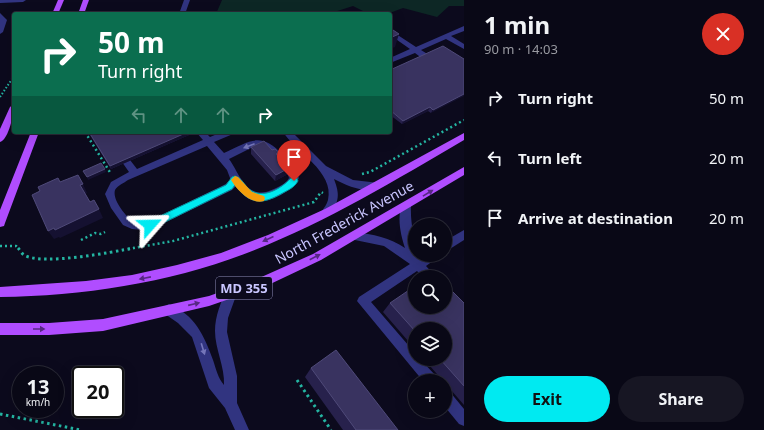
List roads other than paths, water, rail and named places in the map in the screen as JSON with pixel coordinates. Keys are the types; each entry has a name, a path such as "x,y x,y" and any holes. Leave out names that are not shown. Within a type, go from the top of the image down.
{"main road":[{"path":"56,12 61,0"},
{"path":"82,12 86,0"},
{"path":"0,139 12,112"},
{"path":"0,223 34,134"},
{"name":"North Frederick Avenue","path":"0,292 32,291 110,284 178,271 244,250 376,186 464,136"},
{"name":"North Frederick Avenue","path":"0,329 49,329 104,325 209,301 290,269 354,236 464,171"}],"street":[{"path":"0,1 23,0"},
{"path":"183,12 187,0"},
{"path":"0,15 4,19 0,32"},
{"path":"392,60 464,28"},
{"path":"455,32 464,38"},
{"path":"392,36 426,57"},
{"path":"446,36 464,47"},
{"path":"202,134 234,174 235,179 249,194 260,198 267,197 289,186 294,178 291,169 271,148 265,144 252,144 222,158"},
{"path":"226,134 134,174 117,183 111,189 110,194 123,219 130,225 150,225 229,187 235,179"},
{"path":"289,134 320,165 335,176 362,186 376,186"},
{"path":"127,162 134,174"},
{"path":"320,165 329,178 334,191 334,199 327,211"},
{"path":"406,206 404,220 406,233 410,249 418,265"},
{"path":"452,242 464,234"},
{"path":"354,236 372,237 386,242 400,249 423,270"},
{"path":"422,262 363,301 425,374"},
{"path":"230,403 231,376 221,332 221,325 231,293"},
{"path":"169,310 182,319 196,333 200,340 214,384 230,403 242,430"},
{"path":"452,405 464,419"}]}
